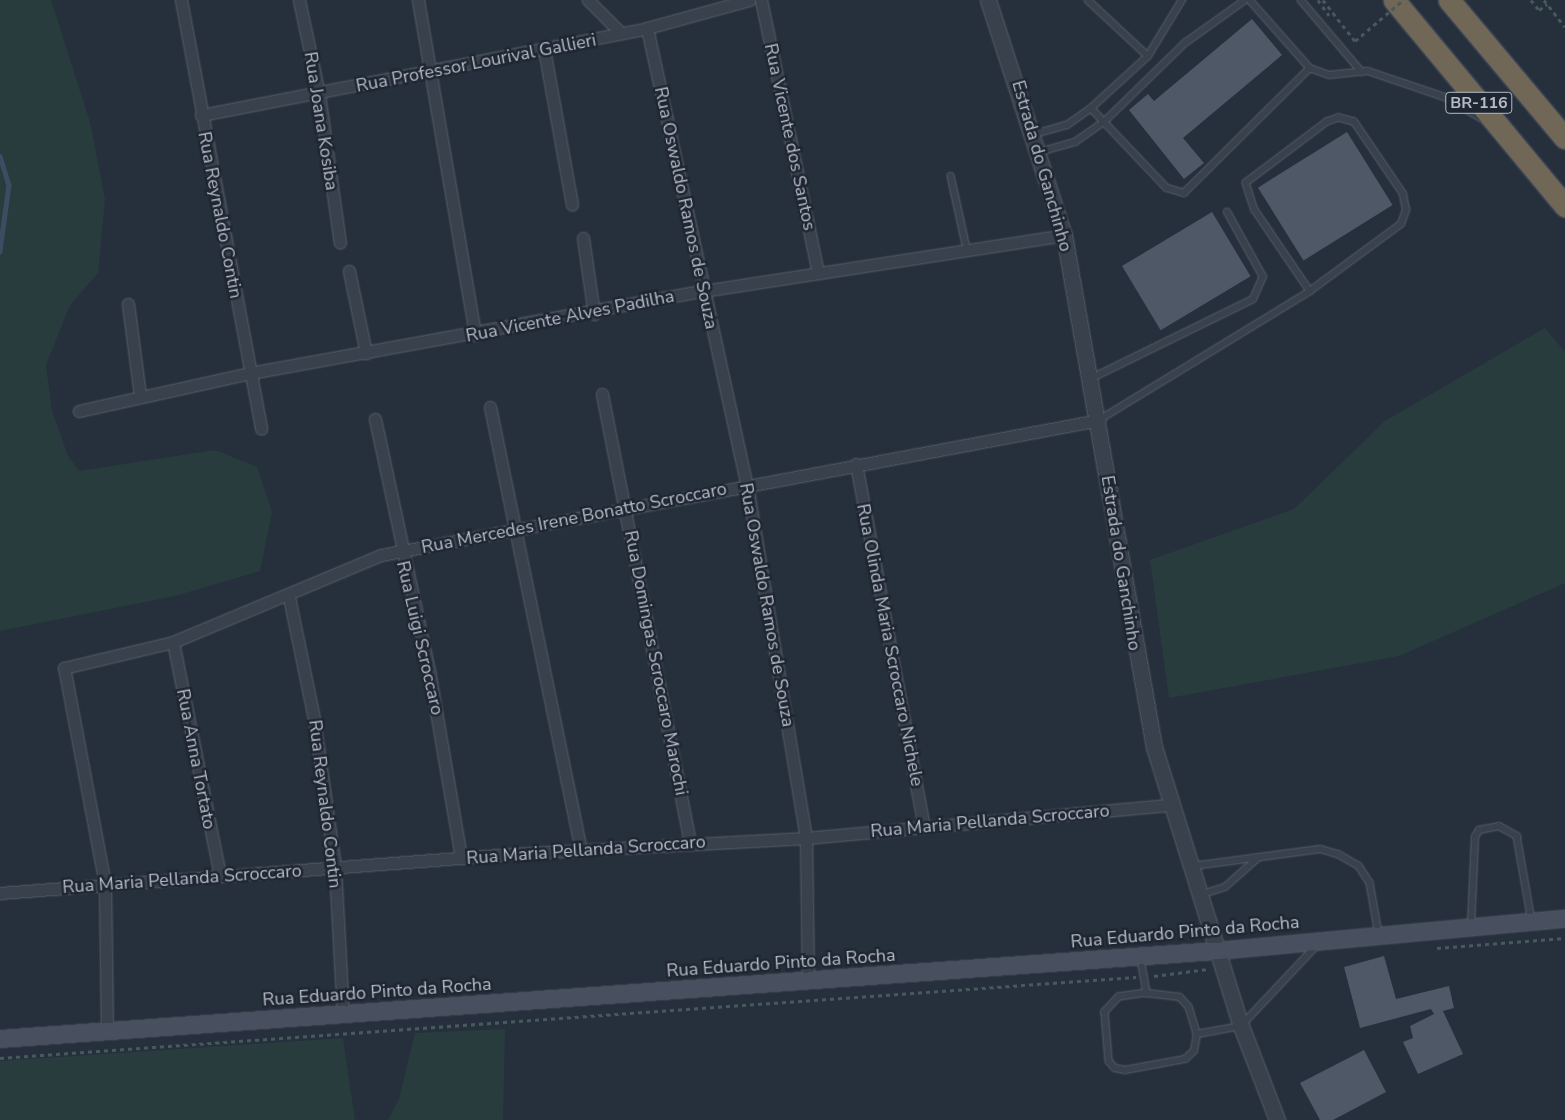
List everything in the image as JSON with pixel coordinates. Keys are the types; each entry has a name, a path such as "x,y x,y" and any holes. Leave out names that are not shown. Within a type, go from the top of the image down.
{"highway":[{"name":"BR-116","path":"1394,0 1565,206"},
{"name":"BR-116","path":"1449,0 1565,138"}],"main road":[{"name":"Rua Eduardo Pinto da Rocha","path":"0,1039 1140,957 1379,934 1565,919"}],"street":[{"name":"Rua Reynaldo Contin","path":"181,0 201,116 261,429"},
{"name":"Rua Joana Kosiba","path":"299,0 319,94 340,243"},
{"path":"418,0 475,335"},
{"path":"588,0 621,34"},
{"name":"Rua Professor Lourival Gallieri","path":"201,116 621,34 749,0"},
{"name":"Rua Vicente dos Santos","path":"761,0 818,273"},
{"name":"Estrada do Ganchinho","path":"988,0 1035,134 1064,235 1092,378 1140,685 1172,805 1217,951 1241,1026 1277,1120"},
{"name":"Rua Oswaldo Ramos de Souza","path":"647,28 702,291 747,485 806,838 808,981"},
{"path":"544,49 572,205"},
{"name":"Rua Vicente Alves Padilha","path":"79,411 140,395 250,373 594,314 702,291 1064,235"},
{"path":"583,238 594,314"},
{"path":"349,271 366,353"},
{"path":"128,304 140,395"},
{"name":"Rua Domingas Scroccaro Marochi","path":"602,394 626,508 690,844"},
{"path":"490,407 581,850"},
{"name":"Rua Luigi Scroccaro","path":"375,419 400,551 430,670 461,858"},
{"name":"Rua Mercedes Irene Bonatto Scroccaro","path":"106,884 64,668 173,642 289,597 381,555 856,464 1099,420"},
{"name":"Rua Olinda Maria Scroccaro Nichele","path":"856,464 924,827"},
{"name":"Rua Reynaldo Contin","path":"289,597 314,719 336,867 342,1014"},
{"name":"Rua Anna Tortato","path":"173,642 220,876"},
{"name":"Rua Maria Pellanda Scroccaro","path":"0,894 106,884 461,858 806,838 1172,805"},
{"path":"106,884 106,1032"}],"lane":[{"path":"1088,0 1148,56"},
{"path":"1035,134 1067,125 1091,108 1148,56 1182,0"},
{"path":"1040,152 1075,142 1104,122 1185,43 1245,0"},
{"path":"1250,0 1310,68 1329,75 1362,72 1444,98 1498,127"},
{"path":"1301,0 1362,72"},
{"path":"1091,108 1167,188 1184,193 1310,68"},
{"path":"1099,420 1310,291 1400,224 1406,210 1403,194 1354,122 1339,118 1327,122 1246,183 1255,210 1310,291"},
{"path":"951,176 967,249"},
{"path":"1092,378 1253,299 1263,277 1227,212"},
{"path":"1471,926 1475,837 1479,830 1499,826 1517,836 1532,922"},
{"path":"1191,867 1320,849 1359,866 1370,883 1379,934"},
{"path":"1200,895 1225,887 1258,858"},
{"path":"1197,1034 1241,1026 1322,940"},
{"path":"1140,957 1147,992"},
{"path":"1147,992 1180,997 1189,1007 1197,1034 1194,1051 1185,1058 1125,1070 1114,1068 1109,1061 1105,1012 1119,997 1147,992"}],"path":[{"path":"1318,0 1336,26"},
{"path":"1323,0 1355,41 1403,0"},
{"path":"1531,0 1539,10 1547,4"},
{"path":"1544,0 1565,27"},
{"path":"0,1058 1144,976 1212,968"}],"green space":[{"path":"0,0 51,0 90,122 105,199 98,273 70,305 46,365 52,411 68,456 79,471 215,450 257,467 272,512 260,571 175,596 0,631"},
{"path":"1545,328 1565,352 1565,583 1399,656 1169,698 1150,560 1294,509 1385,421"},
{"path":"505,1029 503,1120 388,1120 399,1099 415,1033"},
{"path":"343,1038 355,1120 0,1120 0,1061"}],"building":[{"path":"1252,19 1282,55 1183,138 1204,163 1184,179 1129,110 1148,94 1154,101"},
{"path":"1347,132 1393,205 1304,261 1258,188"},
{"path":"1212,212 1251,276 1161,330 1122,266"},
{"path":"1384,956 1396,999 1449,986 1454,1008 1443,1011 1463,1054 1418,1074 1403,1042 1413,1038 1410,1026 1434,1014 1431,1009 1360,1028 1344,967"},
{"path":"1364,1050 1386,1092 1333,1120 1320,1120 1300,1083"}],"waterway":[{"path":"0,156 9,185 0,251"}]}
